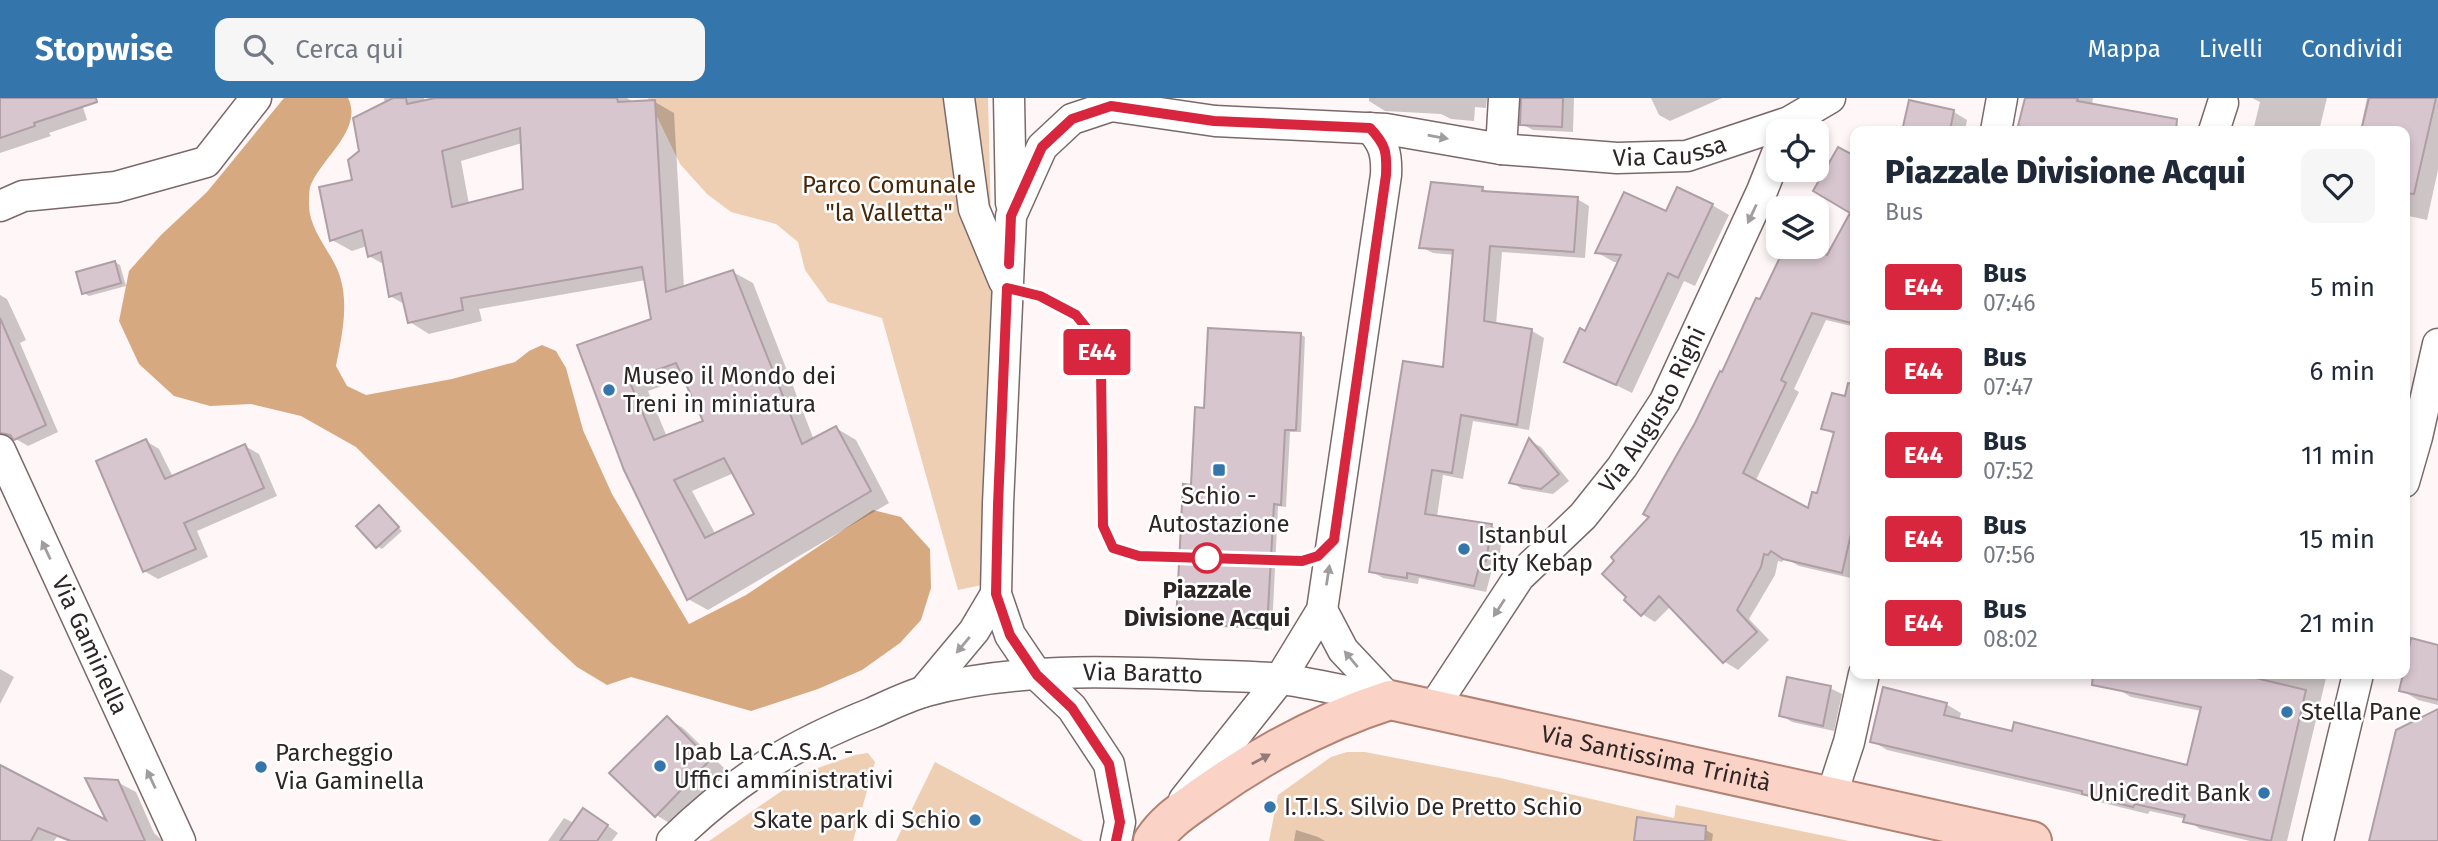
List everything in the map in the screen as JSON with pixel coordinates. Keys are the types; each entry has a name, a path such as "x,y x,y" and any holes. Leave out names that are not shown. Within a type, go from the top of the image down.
{"main road":[{"name":"Via Santissima Trinità","path":"1390,700 2032,841"},
{"path":"1158,833 1239,771 1351,712 1390,700"}],"street":[{"path":"0,206 23,196 116,187 206,162 257,98"},
{"path":"959,98 974,209 1007,288"},
{"path":"1009,98 1011,216 996,594 1010,635 1037,675 1072,708 1109,764 1120,822 1116,841"},
{"path":"1082,98 1111,106 1214,121 1370,128 1382,141 1387,156 1322,610 1280,679 1158,833"},
{"path":"1501,149 1504,98"},
{"name":"Via Caussa","path":"1370,128 1501,149 1617,158 1687,156 1789,117 1830,98"},
{"path":"1997,126 2002,98"},
{"path":"1011,216 1042,147 1072,119 1111,106"},
{"name":"Via Augusto Righi","path":"1433,708 1519,577 1583,516 1622,467 1665,401 1766,181"},
{"path":"2415,454 2438,344"},
{"name":"Via Gaminella","path":"0,450 180,841"},
{"name":"Via Baratto","path":"923,692 974,631 996,594"},
{"path":"1322,610 1343,650 1390,700"},
{"name":"Via Baratto","path":"673,841 704,810 776,758 832,729 923,692 976,681 1037,675 1132,672 1280,679"},
{"name":"Via Santissima Trinità","path":"1280,679 1390,700"},
{"path":"1830,797 1849,742 1863,679"},
{"path":"2318,841 2357,679"}],"green space":[{"name":"Parco Comunale \"la Valletta\"","path":"648,98 988,98 992,259 995,276 992,296 987,548 982,585 958,590 882,318 828,302 805,270 798,242 776,224 731,212 707,194 680,164"},
{"path":"1347,752 1365,752 1500,778 1674,818 1676,805 1849,841 1269,841 1278,795 1331,757"},
{"path":"868,753 875,762 853,841 709,841 812,770"},
{"name":"Skate park di Schio","path":"935,762 1083,841 896,841"}],"shaded area":[{"path":"284,98 348,98 351,110 346,133 315,176 309,199 312,221 342,282 344,318 336,366 347,386 366,395 452,379 515,362 542,345 556,351 566,368 583,430 612,494 689,624 746,595 873,510 901,517 930,549 931,588 921,620 900,643 862,670 818,689 751,711 631,677 607,685 577,667 550,642 356,447 301,416 251,404 210,406 174,396 139,364 119,321 129,271 161,235 207,192"}],"building":[{"path":"0,98 96,98 97,102 34,123 35,126 0,138"},
{"path":"393,98 406,98 407,104 435,98 617,98 618,102 655,100 666,292 733,270 802,444 836,426 871,491 687,600 624,470 577,345 651,319 642,267 461,298 463,310 408,323 401,293 389,297 381,252 368,257 362,230 330,241 319,187 352,180 348,160 359,151 353,118","holes":["520,128 523,189 452,207 442,151","676,363 703,421 654,440 629,380","724,458 754,514 705,538 674,480"]},
{"path":"1521,98 1563,98 1562,127 1520,125"},
{"path":"2025,98 2078,98 2077,101 2177,119 2176,126 2018,126"},
{"path":"2369,98 2436,98 2414,194 2410,194 2410,126 2362,126"},
{"path":"1909,100 1954,110 1951,126 1903,126"},
{"path":"1838,147 1850,153 1850,213 1829,201 1829,196 1821,196 1813,191 1818,182 1829,182 1829,163"},
{"path":"1431,182 1483,187 1482,191 1578,197 1574,252 1490,246 1484,321 1532,329 1517,425 1461,415 1452,473 1432,470 1425,514 1492,524 1486,561 1481,560 1474,586 1407,573 1407,578 1369,572 1403,361 1443,367 1453,250 1419,248"},
{"path":"1677,187 1713,204 1678,278 1668,273 1616,385 1564,362 1580,328 1585,331 1621,255 1595,253 1624,192 1666,211"},
{"path":"1850,213 1850,323 1812,313 1781,380 1786,383 1743,473 1808,508 1812,492 1817,493 1834,432 1821,429 1832,393 1845,396 1850,383 1850,539 1842,573 1783,559 1771,551 1768,555 1764,554 1761,567 1737,610 1757,632 1723,663 1659,596 1641,616 1602,574 1614,561 1611,557 1649,517 1643,514 1695,423 1720,371 1722,372 1756,298 1760,299 1779,259 1829,259 1829,251"},
{"path":"115,261 121,283 82,294 76,272"},
{"path":"0,318 46,425 14,440 10,435 0,433"},
{"path":"1208,328 1301,333 1296,430 1285,430 1281,505 1274,504 1267,628 1176,623 1183,484 1191,485 1195,407 1204,408"},
{"path":"1529,438 1559,474 1541,489 1509,483"},
{"path":"146,439 165,479 245,444 264,488 184,523 196,549 143,572 96,461"},
{"path":"379,505 399,527 376,548 356,526"},
{"path":"2411,638 2438,645 2438,700 2399,691 2402,679 2410,679"},
{"path":"1787,677 1831,686 1823,726 1779,716"},
{"path":"2093,679 2260,679 2306,690 2271,841 2183,822 2185,815 2135,804 2133,807 2082,794 2082,791 1870,742 1883,687 1947,703 1944,715 2012,731 2014,722 2187,765 2201,707 2092,685"},
{"path":"2438,709 2438,841 2369,841 2396,730"},
{"name":"Ipab La C.A.S.A. - Uffici amministrativi","path":"667,716 710,760 655,817 609,773"},
{"path":"0,765 106,820 85,778 118,780 145,841 71,841 38,828 31,841 0,841"},
{"path":"583,808 608,825 597,841 560,841"},
{"path":"1637,817 1706,826 1705,841 1634,841"}],"bus line":[{"name":"E44","path":"1009,264 1011,216 1042,147 1072,119 1111,106 1214,121 1370,128 1382,141 1387,156 1334,540 1318,556 1302,561 1139,556 1113,548 1103,526 1101,367 1092,335 1076,315 1040,296 1007,288 996,594 1010,635 1037,675 1072,708 1109,764 1120,822 1116,841"}],"place":[{"name":"Museo il Mondo dei Treni in miniatura","path":"609,390"},
{"name":"Schio - Autostazione","path":"1219,470"},
{"name":"Istanbul City Kebap","path":"1464,549"},
{"name":"Piazzale Divisione Acqui","path":"1207,558"},
{"name":"Stella Pane","path":"2287,712"},
{"name":"Ipab La C.A.S.A. - Uffici amministrativi","path":"660,766"},
{"name":"Parcheggio Via Gaminella","path":"261,767"},
{"name":"UniCredit Bank","path":"2264,793"},
{"name":"I.T.I.S. Silvio De Pretto Schio","path":"1270,807"},
{"name":"Skate park di Schio","path":"975,820"}]}
